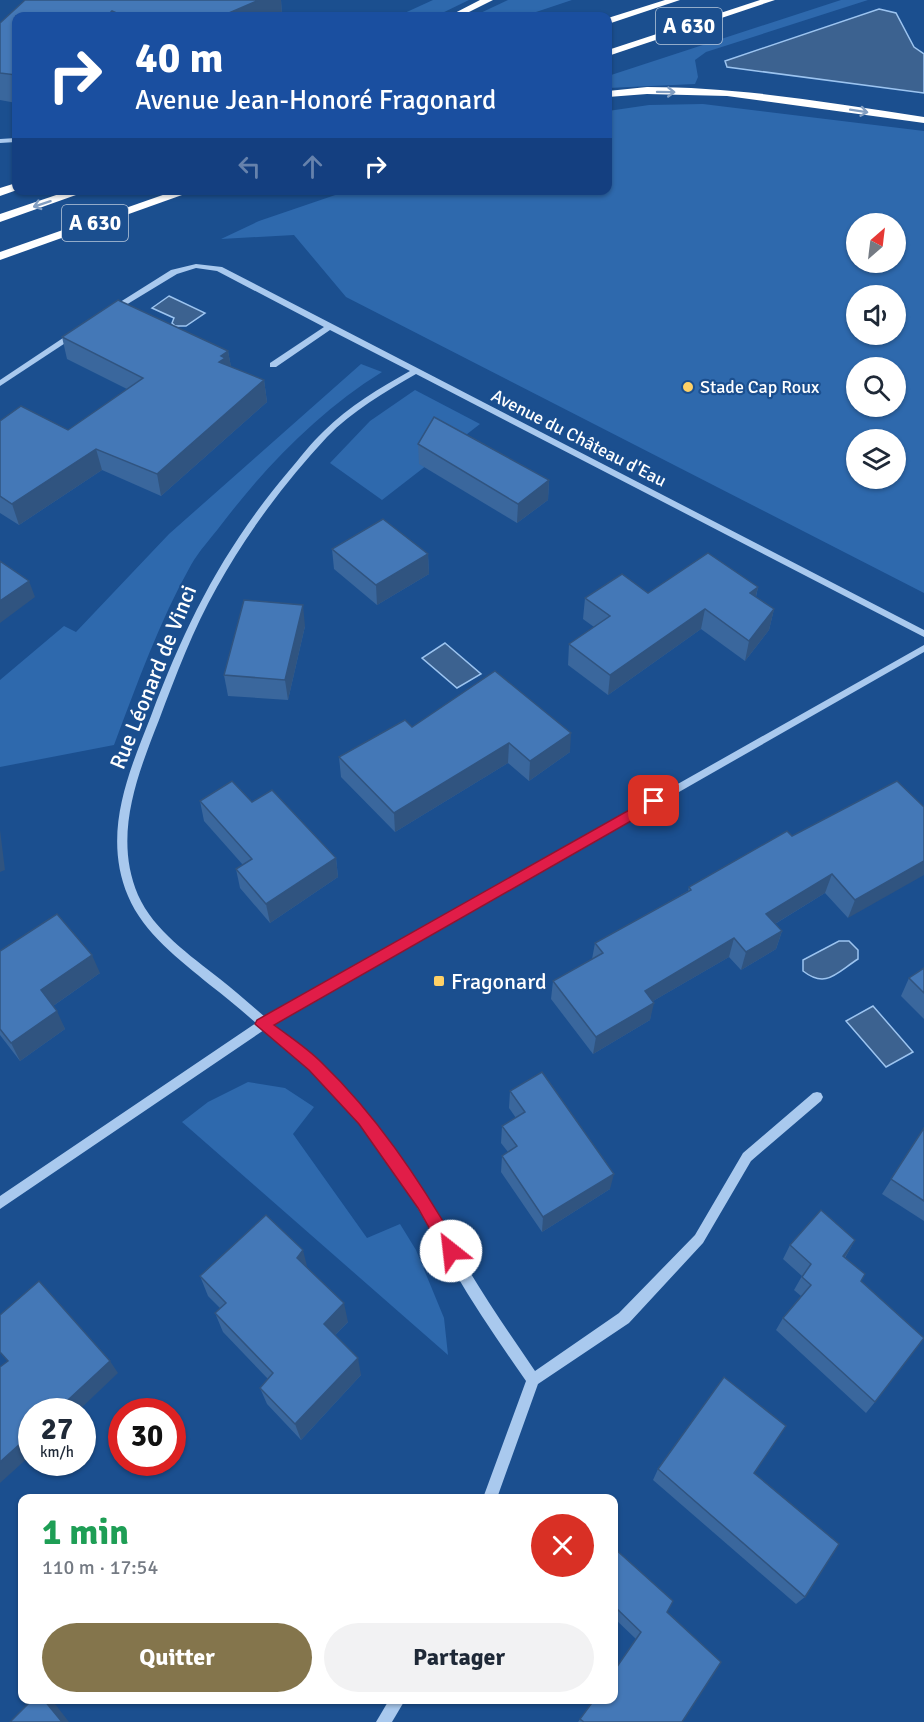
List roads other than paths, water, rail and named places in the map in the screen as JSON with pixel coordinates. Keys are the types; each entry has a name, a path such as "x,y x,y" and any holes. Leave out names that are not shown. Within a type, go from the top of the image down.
{"highway":[{"path":"462,12 488,0"},
{"name":"A 630","path":"612,20 675,0"},
{"name":"A 630","path":"612,52 770,0"},
{"path":"612,93 631,91 741,93 924,120"},
{"name":"A 630","path":"0,219 70,195"},
{"name":"A 630","path":"0,255 174,195"}],"street":[{"name":"Avenue du Château d'Eau","path":"106,314 174,272 196,266 219,269 414,372 924,634"},
{"path":"0,384 87,326"},
{"path":"273,365 329,327"},
{"name":"Rue Léonard de Vinci","path":"414,372 366,400 333,427 263,505 238,539 216,576 178,656 129,787 120,822 121,856 134,898 159,933 262,1024 314,1065 365,1119 424,1202 472,1290 533,1380"},
{"path":"0,1203 262,1024 924,648"},
{"path":"491,1494 533,1380 624,1318 699,1239 747,1157 818,1096"},
{"path":"384,1722 395,1704"}],"place":[{"name":"Stade Cap Roux","path":"688,387"},
{"name":"Fragonard","path":"439,981"}]}
